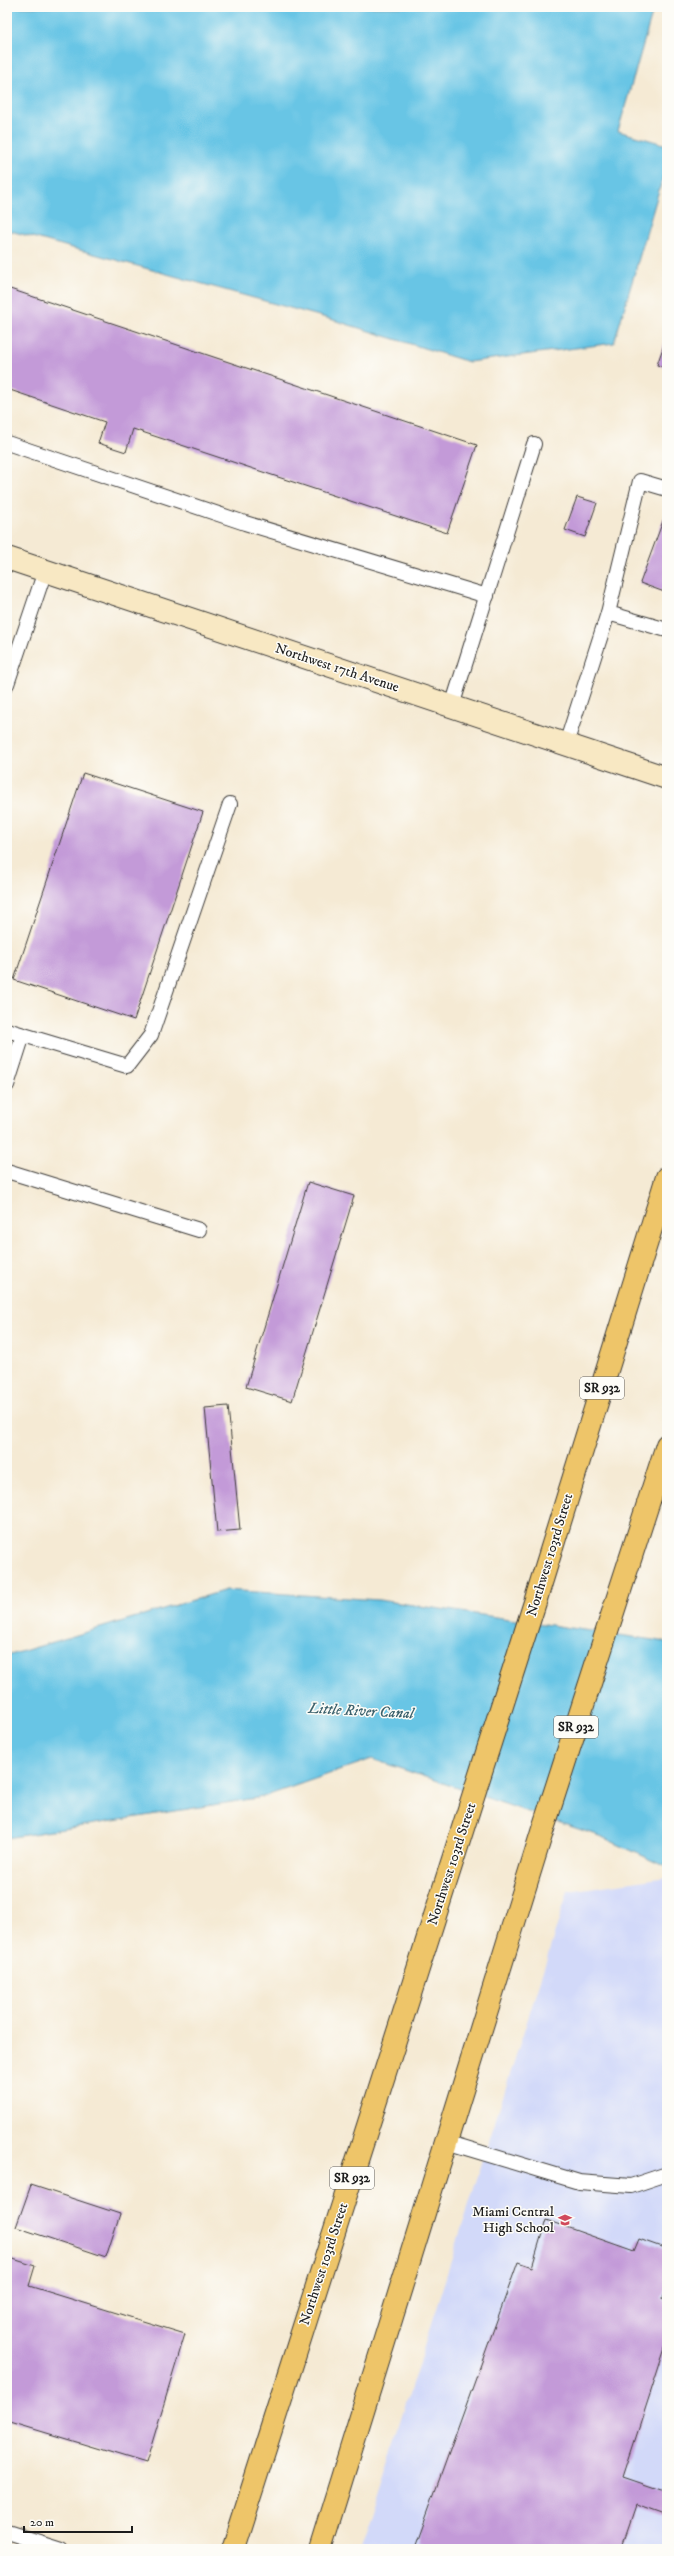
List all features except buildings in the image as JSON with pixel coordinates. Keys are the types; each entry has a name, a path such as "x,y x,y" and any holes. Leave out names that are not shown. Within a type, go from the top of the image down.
{"main road":[{"name":"Northwest 17th Avenue","path":"7,558 667,778"},
{"name":"Northwest 103rd Street","path":"233,2549 536,1599 667,1177"},
{"name":"SR 932","path":"320,2549 542,1832 667,1445"}],"lane":[{"path":"7,443 245,523 487,596"},
{"path":"452,706 534,444"},
{"path":"566,744 608,613 640,481 667,489"},
{"path":"7,684 45,571"},
{"path":"608,613 667,630"},
{"path":"7,1030 127,1066 151,1035 230,804"},
{"path":"7,1085 24,1035"},
{"path":"7,1171 199,1230"},
{"path":"446,2142 579,2182 631,2186 667,2174"},
{"path":"7,2532 61,2549"}],"shaded area":[{"name":"Miami Central High School","path":"667,1877 667,2549 360,2549 568,1891"}],"water":[{"path":"7,7 654,7 618,131 667,145 667,163 614,343 469,362 330,319 7,230"},
{"name":"Little River Canal","path":"226,1590 379,1600 667,1642 667,1867 602,1837 372,1759 263,1797 7,1838 7,1656"}],"place":[{"name":"Miami Central High School","path":"565,2220"}]}
